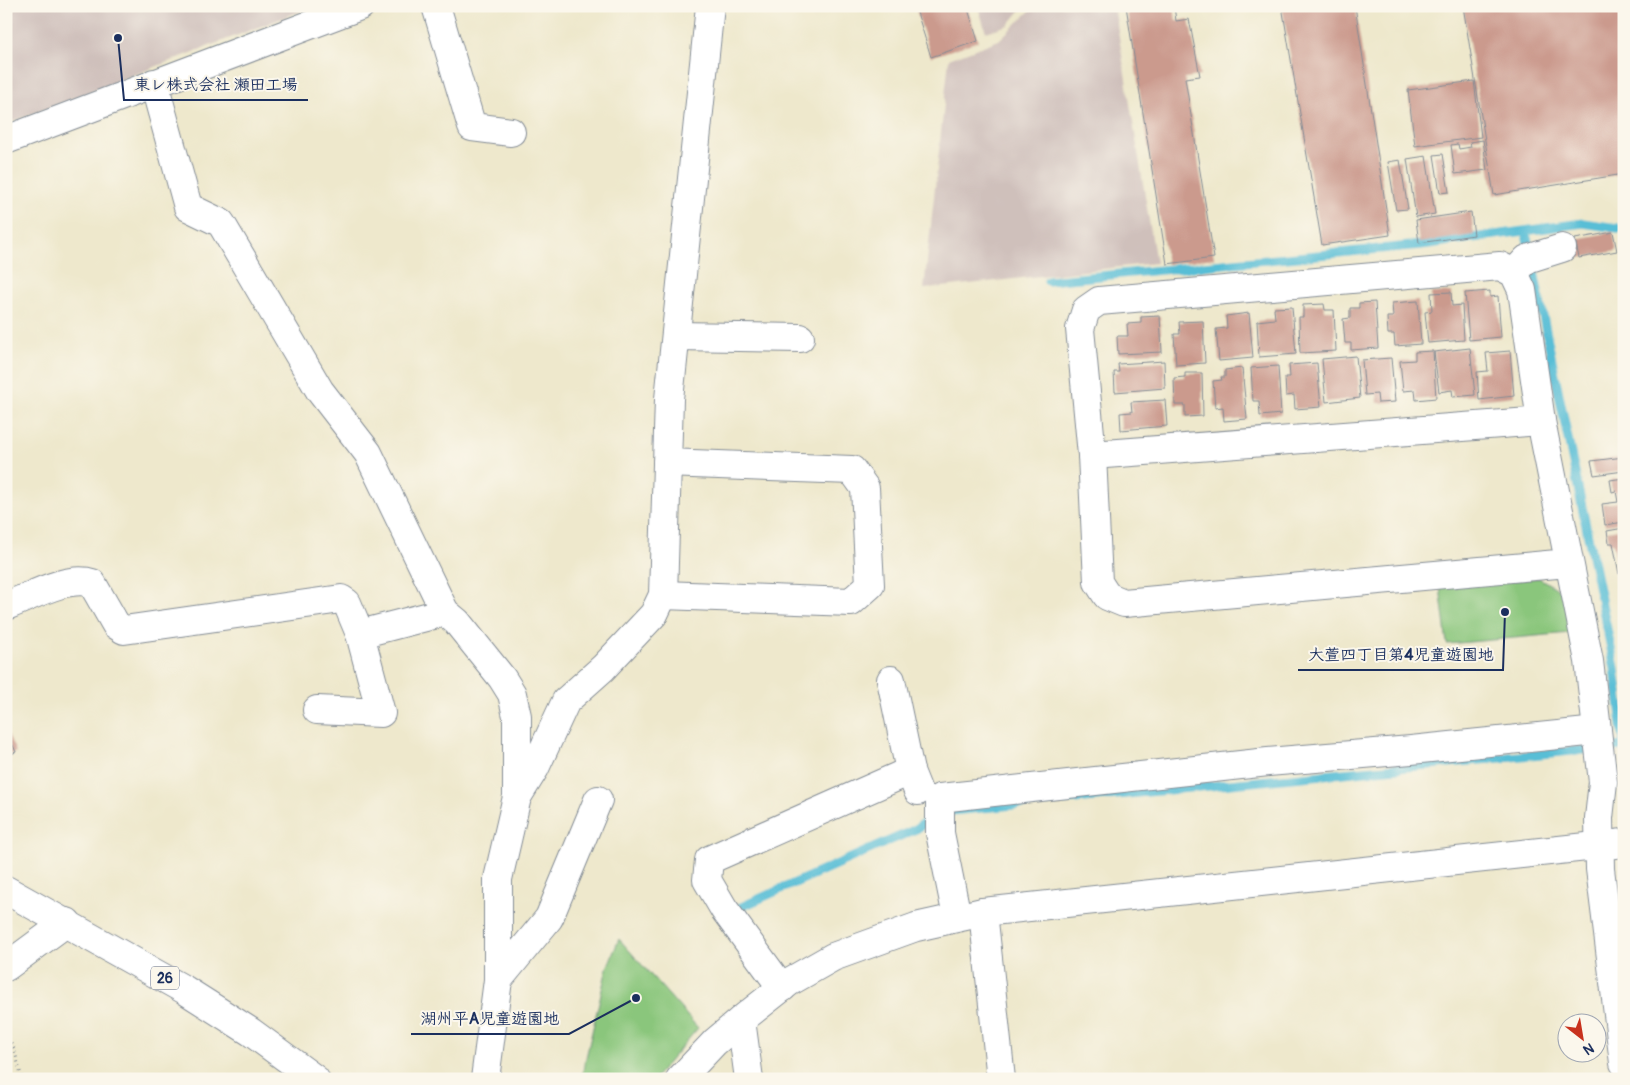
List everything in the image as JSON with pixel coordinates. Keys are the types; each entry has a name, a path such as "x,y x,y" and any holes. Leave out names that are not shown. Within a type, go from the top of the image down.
{"street":[{"path":"6,140 360,6"},
{"path":"436,6 472,127 511,132"},
{"path":"517,797 535,768 566,701 603,668 648,621 654,614 663,595 669,399 710,6"},
{"path":"154,83 188,207 221,223 320,392 368,453 445,612 458,622 502,678 512,694 516,716 517,797 498,879 498,980 485,1079"},
{"path":"1568,563 1124,603 1107,596 1098,582 1092,455 1080,329 1086,310 1099,300 1500,266 1536,259 1522,290 1541,421 1589,661 1603,782 1599,818 1610,844 1600,869 1624,1063"},
{"path":"676,336 800,338"},
{"path":"1092,455 1541,421"},
{"path":"663,595 851,602 870,585 865,488 852,470 667,463"},
{"path":"6,606 68,582 82,580 92,583 116,625 124,630 341,599 347,603 360,634 381,713 316,710"},
{"path":"360,634 445,612"},
{"path":"782,988 724,909 707,880 709,860 914,781 891,680"},
{"path":"957,917 940,833 940,798 1268,762 1597,731"},
{"path":"498,980 549,918 598,800"},
{"path":"680,1079 715,1042 782,988 833,957 916,926 983,912 1610,844"},
{"name":"26","path":"6,890 67,922 185,990 251,1032 315,1079"},
{"path":"983,912 1001,1079"},
{"path":"6,967 67,922"},
{"path":"741,1020 749,1079"}],"path":[{"path":"6,1034 14,1048 22,1079"}],"shaded area":[{"path":"6,6 314,6 6,124"},
{"path":"978,6 1024,6 1008,25 986,32"},
{"path":"1035,6 1114,6 1156,263 924,289 949,59 999,40"}],"green space":[{"path":"1539,578 1563,592 1570,633 1447,644 1440,587"},
{"path":"619,939 698,1028 654,1079 581,1079 607,968"}],"building":[{"path":"915,6 967,6 978,41 931,57"},
{"path":"1126,6 1174,6 1176,21 1189,19 1200,76 1185,78 1214,258 1167,264"},
{"path":"1282,6 1355,6 1390,235 1322,245"},
{"path":"1463,6 1624,6 1624,174 1494,195"},
{"path":"1474,81 1481,137 1415,146 1408,90"},
{"path":"1483,140 1487,170 1455,174 1451,145 1458,144 1459,149 1471,147 1470,142"},
{"path":"1443,154 1449,192 1440,193 1434,155"},
{"path":"1426,156 1435,214 1416,217 1407,159"},
{"path":"1400,160 1408,209 1396,210 1388,162"},
{"path":"1471,212 1474,235 1419,243 1416,220"},
{"path":"1613,232 1617,251 1579,258 1575,239"},
{"path":"1490,291 1490,297 1498,296 1501,337 1469,340 1465,293"},
{"path":"1451,292 1452,306 1462,305 1464,340 1428,343 1425,312 1432,311 1431,293"},
{"path":"1418,301 1421,344 1395,346 1394,334 1388,334 1387,317 1393,317 1392,303"},
{"path":"1375,302 1378,348 1351,350 1351,343 1345,343 1343,319 1350,318 1350,308 1359,308 1359,303"},
{"path":"1324,304 1325,310 1334,310 1336,351 1300,353 1299,317 1303,317 1303,305"},
{"path":"1292,307 1296,354 1259,357 1257,321 1275,319 1274,308"},
{"path":"1249,313 1253,358 1219,361 1216,329 1227,328 1226,316"},
{"path":"1160,316 1162,352 1118,354 1117,336 1128,336 1127,324 1141,323 1141,317"},
{"path":"1203,321 1205,363 1176,365 1174,334 1180,334 1179,322"},
{"path":"1470,348 1475,395 1453,397 1452,390 1439,392 1434,352"},
{"path":"1433,351 1436,398 1416,400 1415,390 1403,391 1400,361 1415,360 1415,352"},
{"path":"1510,351 1514,396 1479,400 1477,372 1488,371 1486,353"},
{"path":"1356,356 1360,398 1326,402 1322,359"},
{"path":"1391,358 1395,402 1378,403 1377,394 1365,395 1362,360"},
{"path":"1164,361 1165,388 1115,392 1114,372 1119,372 1118,364"},
{"path":"1317,363 1321,407 1295,409 1294,395 1286,396 1285,377 1290,377 1289,365"},
{"path":"1278,366 1281,414 1260,416 1259,401 1253,401 1251,368"},
{"path":"1242,368 1247,419 1224,421 1223,407 1215,408 1213,381 1222,380 1221,377 1225,377 1225,370"},
{"path":"1185,373 1202,373 1203,416 1185,417 1185,405 1175,405 1174,378 1185,377"},
{"path":"1165,400 1167,426 1121,430 1120,413 1132,412 1131,402"},
{"path":"1624,457 1624,471 1594,475 1591,461"},
{"path":"1624,478 1624,522 1605,525 1602,504 1618,502 1616,491 1612,492 1610,480"},
{"path":"1624,528 1624,573 1619,574 1613,543 1609,543 1607,531"},
{"path":"6,730 16,752 6,756"}],"waterway":[{"path":"1048,281 1421,245 1583,223 1624,229"},
{"path":"1527,238 1615,668 1624,741"},
{"path":"741,907 916,829 940,812 1624,746"}],"place":[{"name":"東レ株式会社 瀬田工場","path":"118,38"},
{"name":"大萱四丁目第4児童遊園地","path":"1505,612"},
{"name":"湖州平A児童遊園地","path":"636,998"}]}
